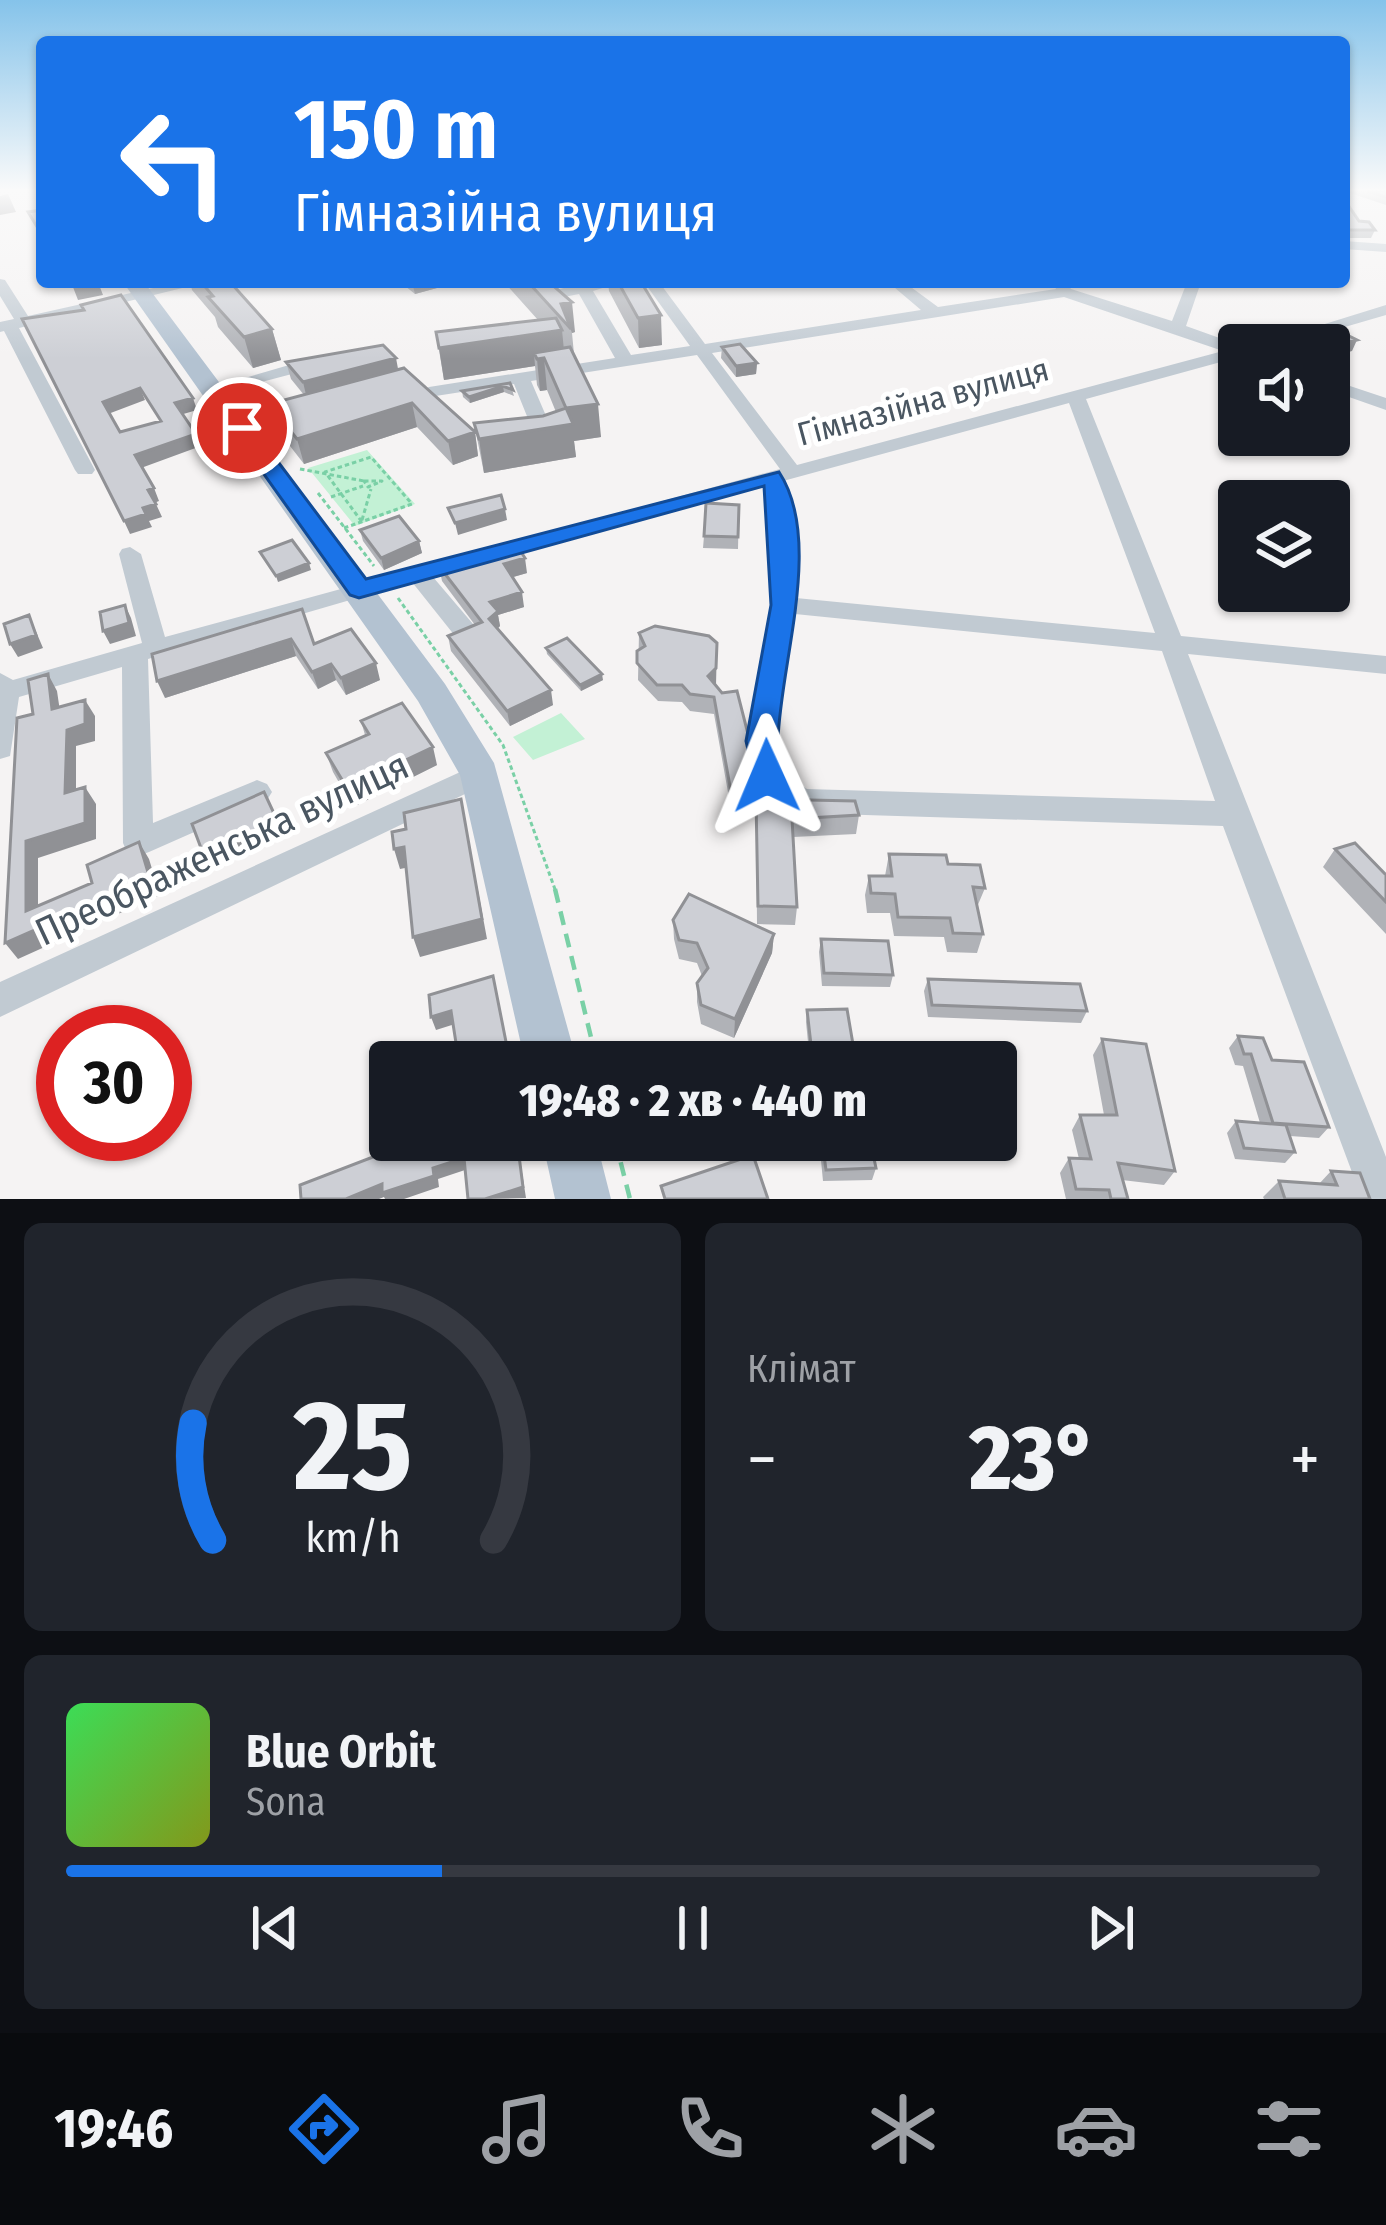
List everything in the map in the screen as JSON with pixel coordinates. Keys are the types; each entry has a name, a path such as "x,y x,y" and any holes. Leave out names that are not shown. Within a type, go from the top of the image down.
{"main road":[{"path":"137,288 242,428 373,586 480,774 545,1041"},
{"path":"574,1161 583,1199"}],"street":[{"path":"0,283 11,324 85,470"},
{"path":"11,324 137,288"},
{"path":"549,295 579,288"},
{"path":"584,288 626,361"},
{"path":"655,288 781,474 784,605 762,741 767,776 778,792 801,802 1234,814"},
{"path":"903,288 934,311"},
{"path":"410,381 436,399 521,379 1057,288"},
{"path":"1065,288 1218,344"},
{"path":"1177,328 1193,288"},
{"path":"1338,324 1386,310"},
{"path":"212,390 349,358"},
{"name":"Гімназійна вулиця","path":"2,688 146,653 373,586 1218,358"},
{"path":"266,375 298,411"},
{"path":"521,379 546,439 525,442"},
{"path":"1350,391 1386,404"},
{"path":"1075,395 1384,1199"},
{"path":"242,428 319,405"},
{"path":"130,554 146,653 138,843 257,792"},
{"path":"418,574 464,630"},
{"path":"784,605 1386,665"},
{"path":"0,748 2,688"},
{"name":"Преображенська вулиця","path":"0,1000 480,774"}],"path":[{"path":"325,472 371,457 412,504 344,528"},
{"path":"371,487 298,469 344,528 373,586"},
{"path":"325,472 362,522"},
{"path":"331,497 381,480 371,487 362,522"},
{"path":"620,1161 630,1199"}],"green space":[{"path":"367,450 415,504 355,526 308,468"},
{"path":"561,713 585,739 533,760 513,737"}],"building":[{"path":"206,288 235,288 272,329 244,337 208,297 213,296"},
{"path":"533,288 556,288 572,302 561,304 571,329"},
{"path":"621,288 645,288 661,315 638,318"},
{"path":"121,295 193,398 175,403 196,434 135,455 154,488 148,490 156,504 143,508 146,514 124,521 22,319 84,310 81,305","holes":["140,388 161,421 120,432 103,402"]},
{"path":"556,318 562,330 439,348 436,332"},
{"path":"740,344 757,363 736,366 722,347"},
{"path":"383,345 396,358 303,382 286,362"},
{"path":"570,347 598,404 566,408 544,358 537,359 534,353"},
{"path":"404,368 475,432 448,441 412,403 297,439 269,404"},
{"path":"510,383 513,390 503,386 469,397 462,391"},
{"path":"566,408 573,424 479,439 474,423 543,416"},
{"path":"501,495 505,509 455,523 448,508"},
{"path":"706,503 739,505 738,537 704,536"},
{"path":"399,516 419,541 381,558 360,530"},
{"path":"292,540 309,563 276,576 260,552"},
{"path":"516,544 525,558 504,564 522,592 490,602 498,611 489,619 551,690 507,711 448,636 482,622 439,566"},
{"path":"125,605 129,623 103,631 100,612"},
{"path":"302,609 314,644 351,629 376,663 341,678 331,664 312,672 291,639 157,681 152,654"},
{"path":"29,615 36,635 10,644 4,624"},
{"path":"655,626 709,636 717,643 716,668 708,676 722,693 737,691 762,789 731,792 714,697 690,694 682,685 657,685 637,663 637,651 645,646 639,633"},
{"path":"567,638 602,674 580,685 546,648"},
{"path":"48,674 52,709 85,700 85,724 67,730 65,793 85,787 85,823 26,841 26,911 92,883 87,865 139,842 150,879 5,943 17,718 33,714 28,680"},
{"path":"402,703 433,747 347,788 326,753 369,734 361,721"},
{"path":"264,792 278,822 204,856 192,824"},
{"path":"461,799 482,919 413,937 404,847 394,849 392,832 406,829 404,813"},
{"path":"756,799 855,801 859,815 792,819 797,907 758,906"},
{"path":"1355,843 1386,875 1386,902 1335,849"},
{"path":"889,854 946,855 948,864 980,865 985,888 973,887 983,934 953,933 950,918 898,917 895,894 871,893 869,876 892,876"},
{"path":"689,894 774,934 735,1019 701,1005 697,983 708,968 697,943 679,940 673,920"},
{"path":"821,939 888,941 893,975 824,973"},
{"path":"493,976 506,1041 456,1041 451,1011 431,1017 429,995"},
{"path":"928,979 1080,984 1087,1011 932,1005"},
{"path":"847,1009 852,1041 811,1041 807,1010"},
{"path":"1238,1036 1263,1038 1272,1060 1304,1062 1329,1127 1273,1123 1251,1054 1244,1054"},
{"path":"1102,1039 1146,1044 1175,1171 1118,1163 1128,1199 1111,1199 1109,1190 1076,1189 1069,1158 1091,1159 1080,1115 1117,1115"},
{"path":"1236,1121 1286,1125 1295,1152 1244,1148"},
{"path":"369,1158 455,1161 433,1168 434,1176 382,1193 382,1184 346,1199 301,1199 300,1185"},
{"path":"464,1161 520,1161 523,1187 485,1199 468,1199"},
{"path":"735,1161 755,1161 768,1199 665,1199 661,1186"},
{"path":"825,1161 874,1161 876,1168 826,1170"},
{"path":"1331,1171 1360,1173 1370,1199 1285,1199 1279,1181 1337,1185"}],"route":[{"path":"242,428 359,589 770,477 780,493 784,605 762,741 767,776"}]}
